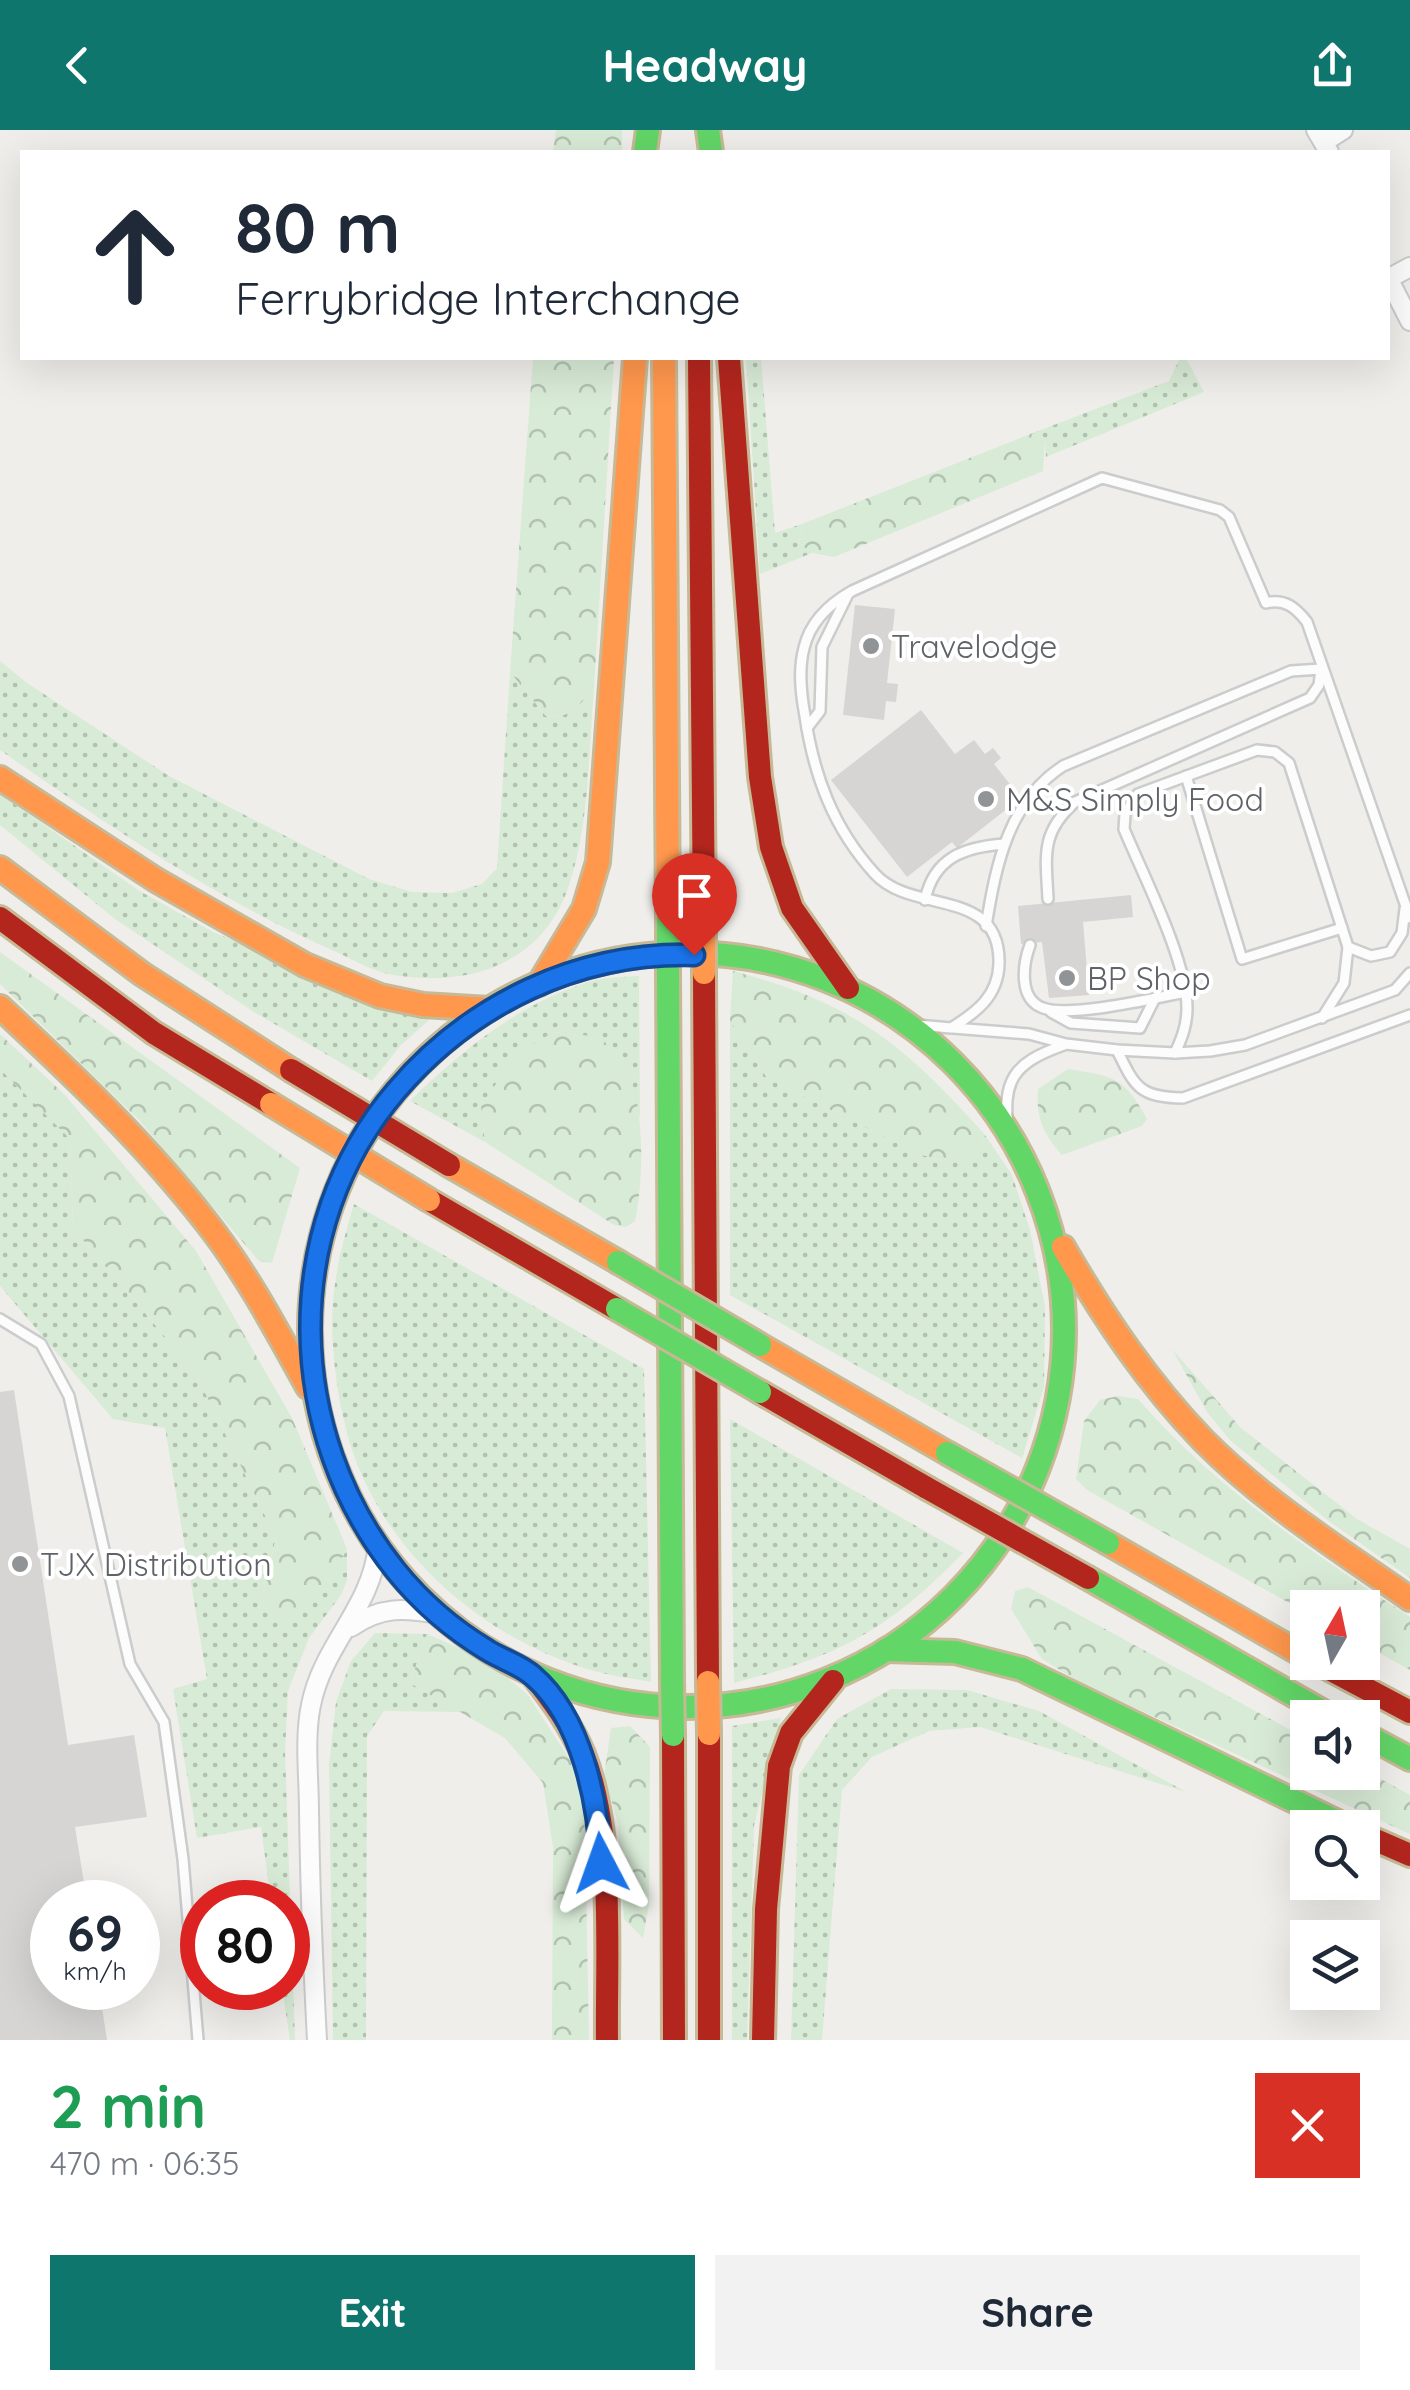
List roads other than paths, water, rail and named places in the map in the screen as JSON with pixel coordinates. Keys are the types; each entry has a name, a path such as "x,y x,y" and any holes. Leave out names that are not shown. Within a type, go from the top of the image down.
{"highway":[{"path":"538,984 584,909 598,862 634,360"},
{"path":"664,360 674,2040"},
{"path":"699,360 709,2040"},
{"path":"728,360 750,663 770,848 792,908 849,990"},
{"path":"0,778 156,880 305,965 380,996 424,1006 490,1009"},
{"path":"0,868 178,1000 292,1070 947,1453 1290,1648"},
{"path":"0,918 154,1033 429,1200 1302,1700"},
{"path":"672,954 717,955 777,966 849,990 906,1024 966,1078 1009,1135 1037,1190 1058,1263 1064,1306 1064,1350 1049,1436 1034,1478 1015,1518 962,1588 931,1618 886,1650 837,1676 768,1698 695,1707 622,1702 533,1675 485,1649 439,1614 397,1572 344,1490 327,1446 311,1369 310,1305 320,1241 338,1186 362,1139 392,1096 437,1048 490,1009 538,984 582,968 672,954"},
{"path":"0,1007 70,1073 195,1206 278,1330 316,1401"},
{"path":"1048,1220 1093,1300 1167,1401 1228,1464 1298,1520 1410,1599"},
{"path":"886,1650 939,1649 980,1655 1022,1670 1313,1810"},
{"path":"533,1675 556,1705 587,1765 599,1824 607,2040"},
{"path":"762,2040 774,1792 790,1732 837,1676"},
{"path":"1350,1680 1410,1712"},
{"path":"1380,1743 1410,1759"},
{"path":"1380,1842 1410,1856"}],"street":[{"path":"1323,141 1343,130"},
{"path":"1390,282 1410,321"},
{"path":"316,2040 310,1908 310,1708 323,1663 368,1589 375,1572 378,1545"},
{"path":"342,1632 380,1611 400,1607 439,1614"}],"lane":[{"path":"951,1028 972,1015 994,989 999,956 986,926 966,908 891,889 875,875 841,828 816,778 801,680 804,646 822,614 848,594 1102,478 1220,510 1229,517 1266,603 1283,602 1297,609 1313,637 1410,918"},
{"path":"806,728 820,711 822,648 848,594"},
{"path":"986,926 996,864 1004,844 1034,790 1062,766 1290,671 1322,669"},
{"path":"1048,899 1048,834 1060,815 1075,802 1310,698 1319,685 1322,669"},
{"path":"1175,1053 1184,1033 1184,974 1124,828 1125,814 1138,794 1256,750 1276,752 1289,763 1348,947 1344,983 1322,1018"},
{"path":"1186,776 1242,958 1342,928"},
{"path":"925,900 931,877 948,860 976,846 1004,844"},
{"path":"1348,947 1371,956 1390,952 1402,932 1406,904"},
{"path":"1030,945 1023,972 1026,989 1033,1002 1071,1023 1140,1028 1155,998"},
{"path":"906,1024 1029,1034 1066,1044 1175,1053 1244,1045 1395,990 1410,974"},
{"path":"1044,1009 1062,1010 1186,992"},
{"path":"1117,1050 1135,1086 1156,1098 1183,1098 1410,1015"},
{"path":"1009,1135 1005,1106 1012,1079 1030,1056 1066,1044"},
{"path":"0,1319 41,1344 69,1396 130,1664 164,1722 182,1858 198,2040"}],"place":[{"name":"Travelodge","path":"871,646"},
{"name":"M&S Simply Food","path":"986,799"},
{"name":"BP Shop","path":"1067,978"},
{"name":"TJX Distribution","path":"20,1564"}]}
